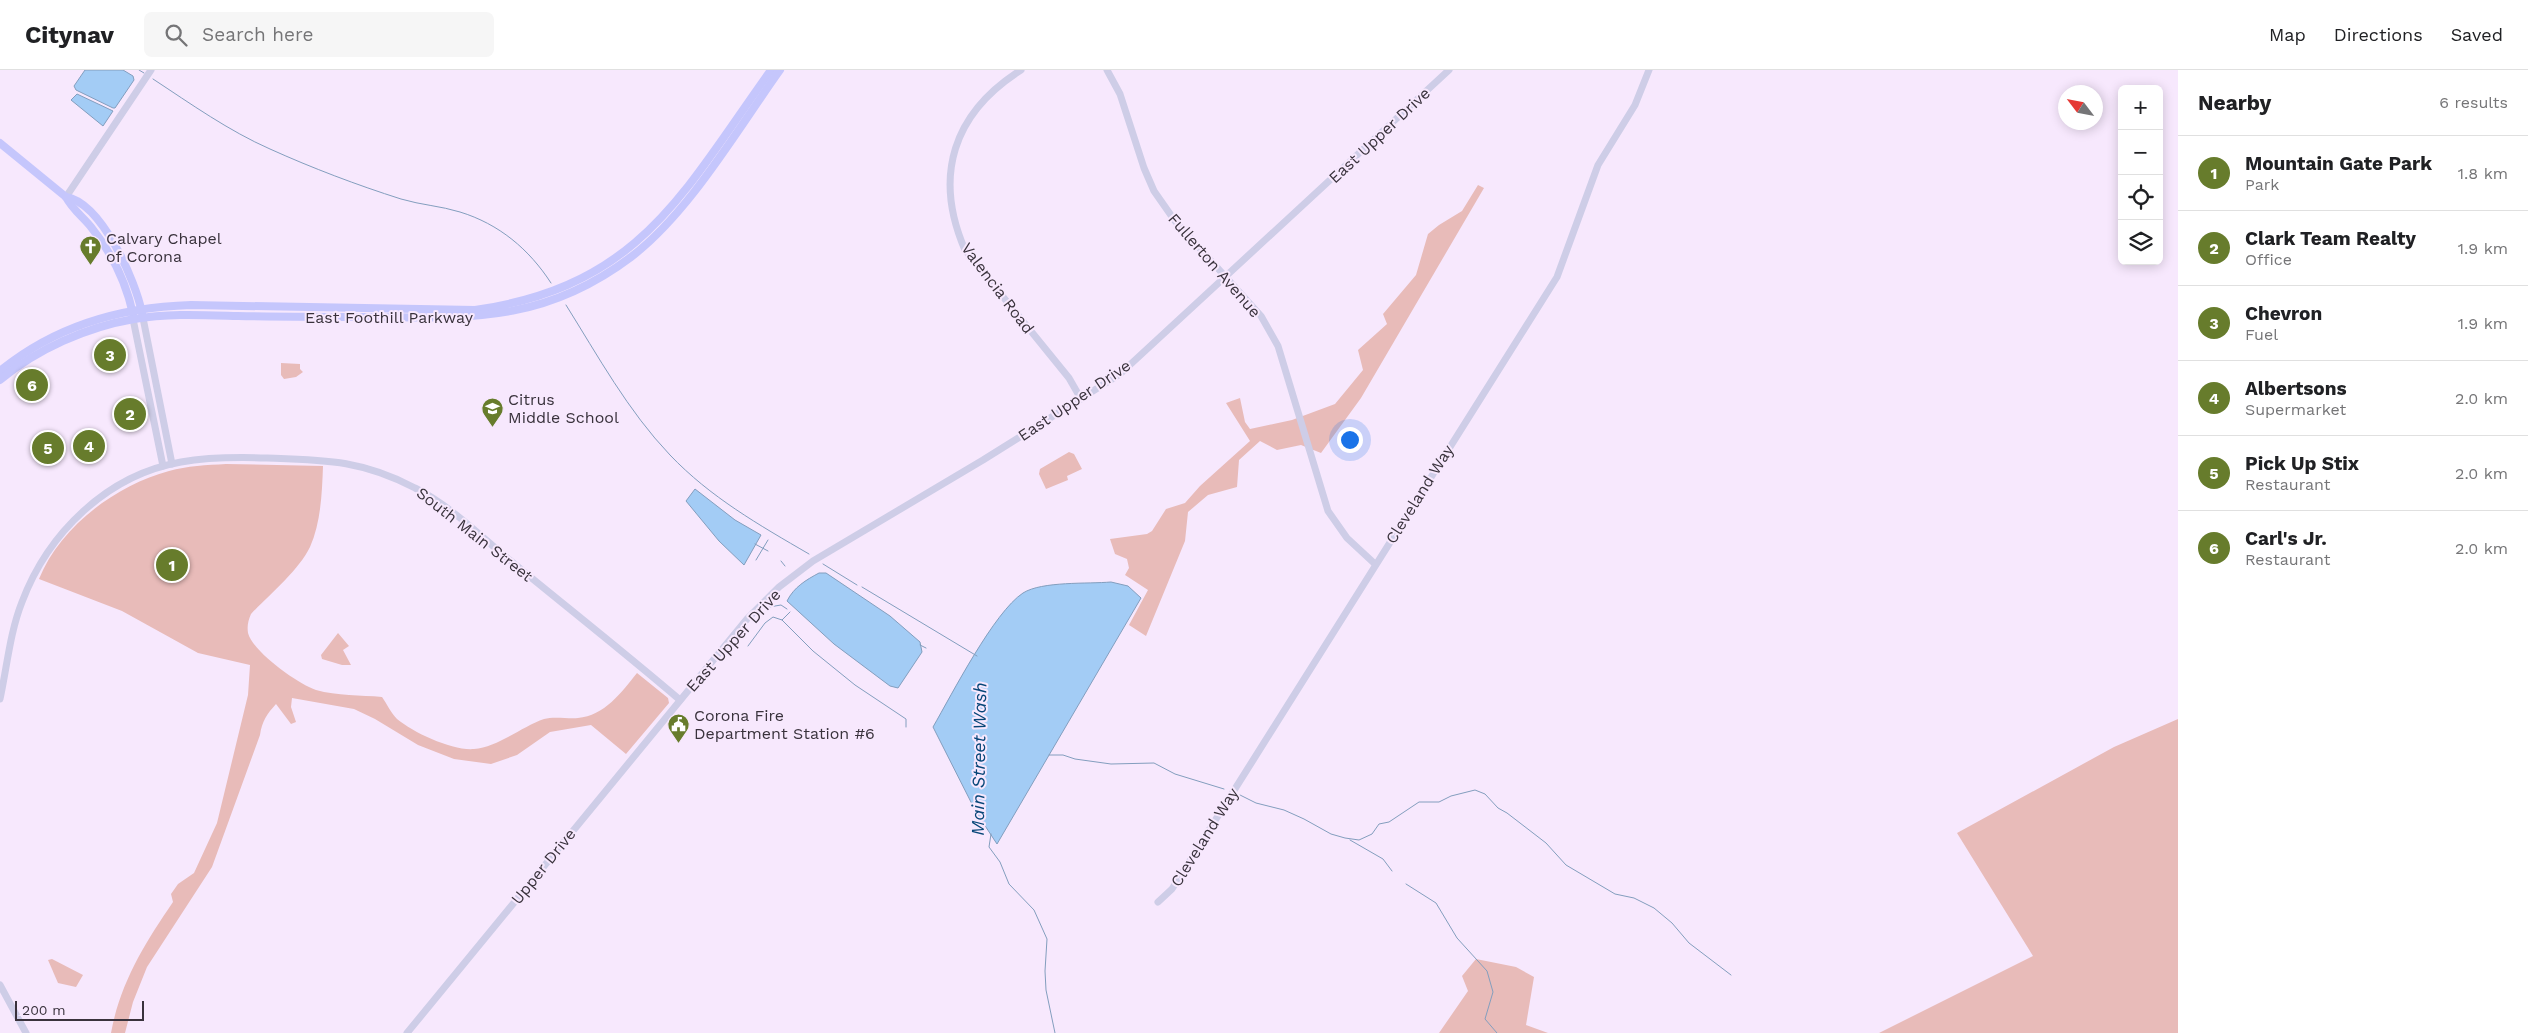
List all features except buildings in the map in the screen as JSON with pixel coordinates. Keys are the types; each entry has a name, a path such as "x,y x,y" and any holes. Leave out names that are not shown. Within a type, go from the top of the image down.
{"main road":[{"path":"66,197 152,70"},
{"name":"East Foothill Parkway","path":"133,315 142,309 189,306 475,310 532,299 561,289 590,275 632,247 668,212 771,70"},
{"name":"East Foothill Parkway","path":"133,315 143,318 192,315 475,317 532,307 577,290 631,257 674,217 780,70"},
{"name":"Valencia Road","path":"1021,70 981,100 964,126 955,148 950,174 950,202 956,230 965,250 1069,378 1081,399"},
{"name":"Fullerton Avenue","path":"1107,70 1120,94 1144,168 1154,191 1175,221 1261,316 1278,346 1328,511 1347,538 1374,564"},
{"name":"East Upper Drive","path":"680,700 761,605 813,561 1120,374 1449,70"},
{"name":"Cleveland Way","path":"1158,902 1172,889 1374,564 1557,278 1598,165 1635,105 1649,70"},
{"path":"0,143 66,197 70,205 92,228 113,260 128,290 163,466"},
{"path":"66,197 74,199 83,206 110,238 132,277 142,309 172,464"},
{"path":"259,316 260,312 264,311 290,312 312,309"},
{"path":"0,371 26,352 64,331 95,319 133,315"},
{"path":"0,380 53,346 133,315"},
{"path":"148,396 155,396 157,408 162,413"},
{"name":"South Main Street","path":"0,699 19,612 45,553 55,539 90,505 126,482 163,466 204,458 320,459 353,463 396,478 437,501 680,700"},
{"name":"Upper Drive","path":"407,1033 680,700"},
{"path":"0,985 26,1033"}],"shaded area":[{"path":"1478,185 1484,188 1361,398 1321,453 1301,445 1277,450 1260,441 1239,460 1237,487 1208,495 1188,512 1185,541 1146,636 1129,625 1148,590 1125,575 1129,568 1127,559 1115,554 1110,539 1147,534 1152,531 1166,509 1185,503 1200,486 1250,441 1226,403 1240,398 1245,422 1250,429 1292,420 1335,404 1363,370 1358,350 1387,324 1383,314 1416,275 1428,234 1462,211"},
{"path":"281,363 300,364 300,369 303,372 296,377 284,379 281,375"},
{"path":"1069,452 1074,454 1082,469 1067,476 1068,480 1046,489 1039,474 1040,469"},
{"path":"226,464 323,466 319,518 310,547 299,564 251,614 248,621 248,633 258,649 277,666 308,687 332,693 382,697 395,717 404,724 434,740 465,749 474,749 492,744 544,719 578,718 596,713 612,702 637,673 668,698 669,703 626,754 591,725 550,732 517,755 491,764 454,759 418,745 375,719 354,709 292,698 291,707 296,722 291,724 276,704 264,722 212,867 147,967 133,1002 125,1033 111,1033 127,980 143,948 173,902 171,894 178,884 194,873 217,823 248,695 250,665 198,653 122,611 39,579 48,560 75,526 92,511 129,486 169,471"},
{"path":"338,633 349,646 343,650 351,665 342,665 322,659 321,655"},
{"path":"2178,719 2178,1033 1879,1033 2033,956 1957,833 2114,747"},
{"path":"52,959 83,975 76,987 58,983 48,960"},
{"path":"1476,959 1516,967 1534,977 1526,1025 1548,1033 1439,1033 1468,991 1462,976"}],"water":[{"path":"85,70 123,70 133,76 134,80 115,108 113,108 76,90 74,86"},
{"path":"77,94 113,111 103,126 71,100"},
{"path":"695,489 735,520 761,535 744,565 719,541 686,501"},
{"path":"819,573 826,573 890,616 920,642 922,652 898,688 890,686 834,644 787,601 805,581"},
{"path":"1111,582 1128,586 1141,598 997,844 976,812 933,727 962,675 999,617 1023,593 1042,586"}],"waterway":[{"path":"139,70 144,73"},
{"path":"153,79 225,126 286,156 384,194 408,201 446,208 488,223 523,249 551,283"},
{"path":"566,305 627,402 670,455 718,497 809,554"},
{"path":"756,560 768,540"},
{"path":"755,544 768,551"},
{"path":"781,561 785,566"},
{"path":"823,564 857,585"},
{"path":"862,587 977,656"},
{"path":"769,607 781,605 787,609"},
{"path":"748,646 765,623 773,617 782,620 790,612"},
{"path":"782,620 813,651 855,685 906,719 906,727"},
{"path":"920,645 926,648"},
{"path":"1049,755 1063,755 1075,759 1111,764 1154,763 1175,774 1224,789"},
{"path":"1240,795 1256,803 1284,810 1331,834 1359,840 1372,834 1379,824 1389,822 1419,802 1439,802 1451,796 1475,790 1485,794 1498,808 1546,843 1566,865 1615,894 1634,898 1654,908 1672,923 1689,943 1731,975"},
{"name":"Main Street Wash","path":"991,834 989,847 1000,862 1009,884 1034,910 1047,939 1046,990 1055,1033"},
{"path":"1350,840 1383,859 1392,871"},
{"path":"1406,884 1436,903 1457,938 1487,971 1493,992 1485,1019 1497,1033"}],"place":[{"name":"Calvary Chapel of Corona","path":"90,266"},
{"name":"Chevron","path":"110,355"},
{"name":"Carl's Jr.","path":"32,385"},
{"name":"Clark Team Realty","path":"130,414"},
{"name":"Citrus Middle School","path":"492,427"},
{"name":"Albertsons","path":"89,446"},
{"name":"Pick Up Stix","path":"48,448"},
{"name":"Mountain Gate Park","path":"172,565"},
{"name":"Corona Fire Department Station #6","path":"678,743"}]}
